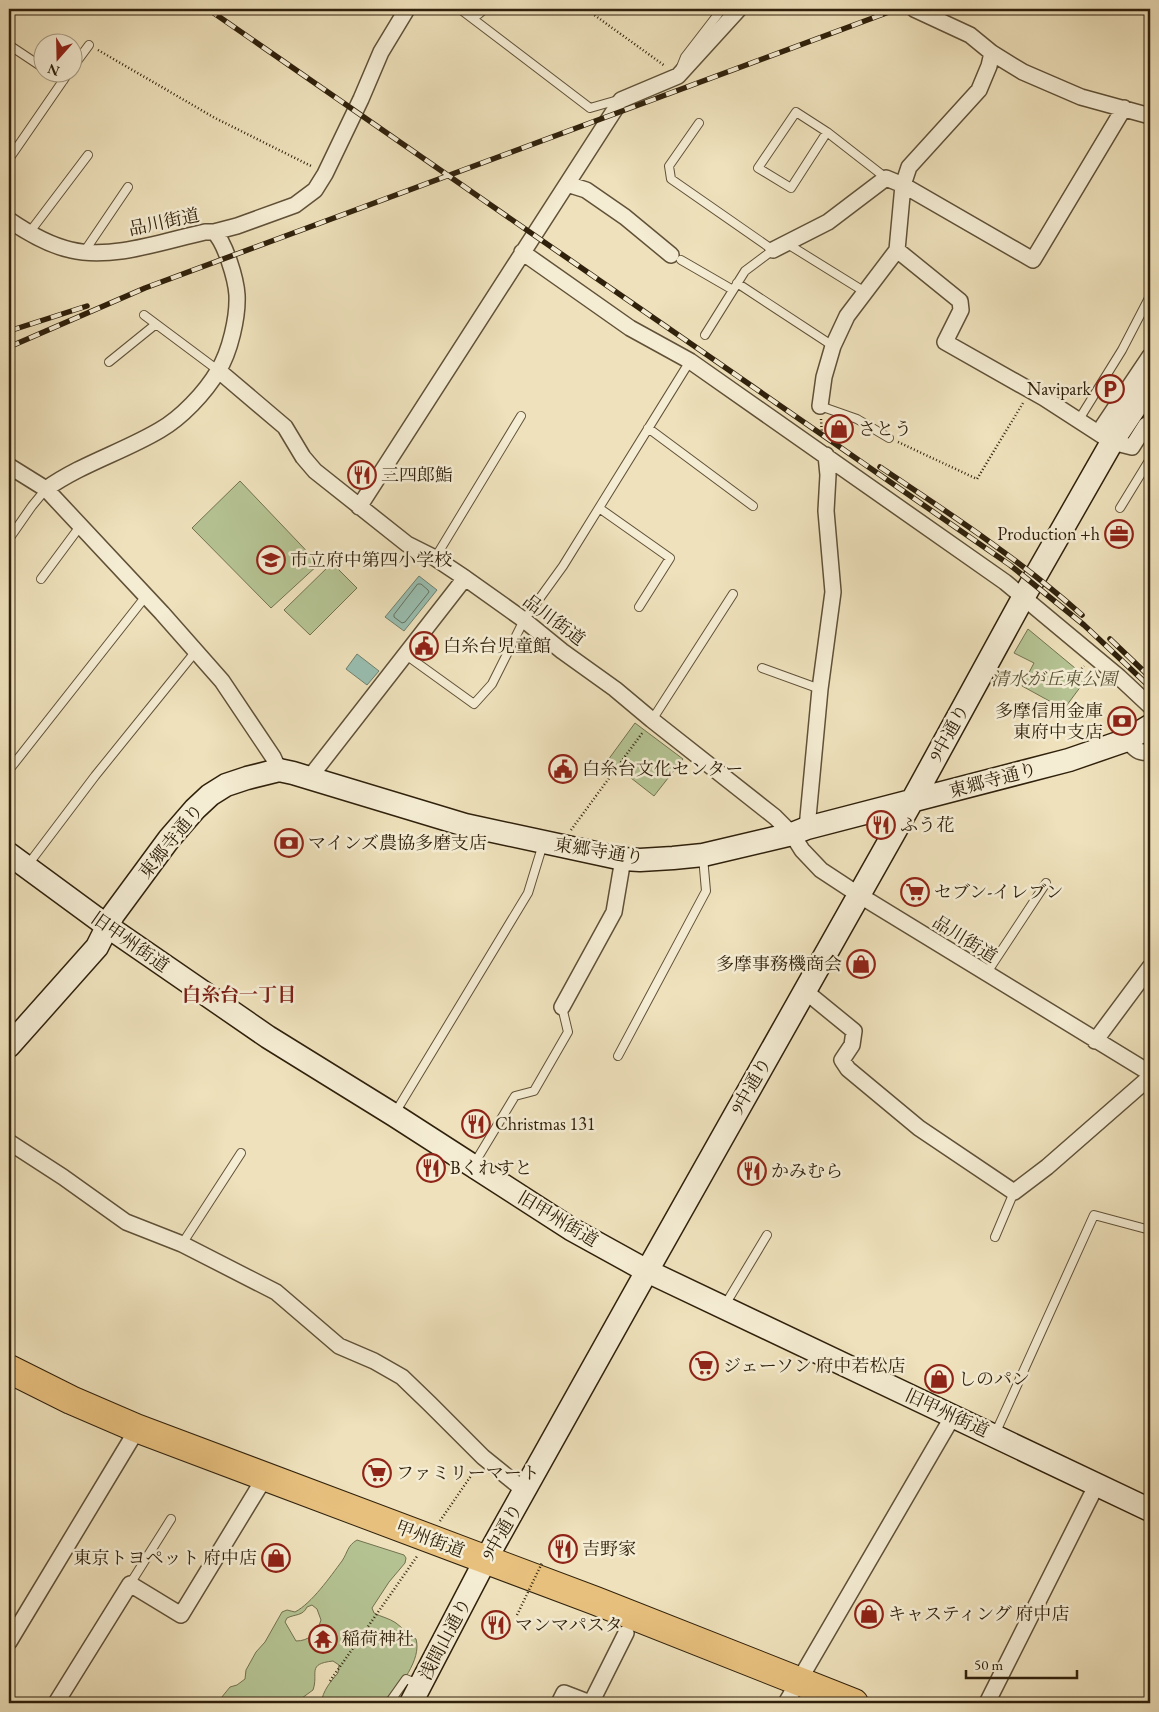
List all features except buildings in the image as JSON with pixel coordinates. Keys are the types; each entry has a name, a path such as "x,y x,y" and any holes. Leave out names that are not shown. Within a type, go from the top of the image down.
{"highway":[{"name":"甲州街道","path":"9,1369 70,1400 482,1567 626,1633 797,1696 854,1703"},
{"name":"甲州街道","path":"9,1384 46,1403 259,1487 424,1544"},
{"name":"甲州街道","path":"482,1567 596,1601 797,1696"}],"street":[{"path":"214,232 295,206 315,190 325,174 361,99 381,52 407,9"},
{"path":"359,507 621,100 678,76 739,9"},
{"path":"914,9 970,35 992,53 1023,72 1081,97 1150,116"},
{"path":"820,406 824,377 833,346 847,316 898,250 903,185 909,167 979,90 992,53"},
{"path":"780,246 828,222 886,178 903,185 1033,260 1124,108"},
{"path":"567,184 586,190 625,217 676,257"},
{"name":"品川街道","path":"9,220 47,242 84,252 103,253 131,249 204,232 214,232 219,236 234,278 237,300 233,333 219,371 285,427 303,457 315,471 408,544 435,558 524,620 776,816 799,831 802,850 821,870 986,974 1150,1073"},
{"path":"898,250 960,301 961,310 945,342 1030,390 1112,442 1132,447 1149,424"},
{"path":"522,252 630,328 690,361 1005,582 1119,677 1150,706"},
{"path":"1112,442 1103,426 1150,356"},
{"path":"46,489 90,463 172,423 186,410 219,371"},
{"path":"1112,442 1150,385"},
{"name":"9中通り","path":"482,1567 1112,442"},
{"path":"799,831 833,592 826,511 828,475 826,455"},
{"path":"9,466 46,489 222,681 273,757 279,770"},
{"path":"310,777 465,578"},
{"name":"東郷寺通り","path":"9,1046 97,948 113,915 182,822 210,795 247,778 279,770 310,777 465,825 623,858 657,859 703,854 799,831 1069,760 1127,740 1150,726"},
{"path":"1127,740 1138,751 1150,752"},
{"path":"562,1007 614,912 623,858"},
{"name":"旧甲州街道","path":"18,860 107,926 268,1037 571,1228 647,1271 1150,1510"},
{"path":"1095,1041 1150,967"},
{"path":"805,991 854,1031 852,1044 842,1060 848,1070 919,1128 1014,1192 1047,1167 1150,1077"},
{"path":"9,1142 63,1177 126,1222 182,1244 276,1292 339,1346 374,1360 402,1377 483,1458 525,1491"},
{"path":"797,1696 953,1416"},
{"path":"9,1642 132,1438"},
{"path":"987,1703 1097,1484"},
{"path":"56,1703 130,1584 181,1616 259,1487"},
{"name":"浅間山通り","path":"416,1694 482,1567"},
{"path":"559,1703 564,1693 590,1703 626,1633"}],"lane":[{"path":"460,9 590,108 621,100"},
{"path":"474,18 485,9"},
{"path":"678,76 685,57 722,9"},
{"path":"9,45 32,61"},
{"path":"82,54 89,45"},
{"path":"9,159 62,82"},
{"path":"827,132 791,188 758,168 796,112 827,132 886,178"},
{"path":"699,123 669,166 671,178 780,246 865,292"},
{"path":"29,233 88,155"},
{"path":"84,252 128,187"},
{"path":"705,334 745,271 780,246"},
{"path":"676,257 735,286 833,346"},
{"path":"1078,421 1122,350 1150,296"},
{"path":"144,315 219,371"},
{"path":"109,362 156,324"},
{"path":"406,655 474,704 492,684 524,620 563,566 690,361"},
{"path":"820,406 857,419 889,438"},
{"path":"435,558 521,416"},
{"path":"648,428 753,506"},
{"path":"1120,508 1150,459"},
{"path":"9,539 46,489"},
{"path":"599,508 670,558 639,608"},
{"path":"41,580 81,525"},
{"path":"652,720 733,594"},
{"path":"9,770 146,596"},
{"path":"18,860 95,776 196,652"},
{"path":"762,668 820,690"},
{"path":"394,1115 528,893 552,844"},
{"path":"618,1056 706,891 703,854"},
{"path":"986,974 1046,883"},
{"path":"473,1166 515,1096 534,1091 568,1032 562,1007"},
{"path":"182,1244 241,1153"},
{"path":"995,1237 1014,1192"},
{"path":"994,1435 1094,1215 1150,1230"},
{"path":"724,1307 767,1235"},
{"path":"130,1584 171,1519"},
{"path":"389,1703 406,1679 416,1694"}],"path":[{"path":"586,9 678,76"},
{"path":"89,45 215,118 325,174"},
{"path":"889,438 978,479 1030,390"},
{"path":"820,406 821,435 826,455"},
{"path":"1075,677 1084,666"},
{"path":"552,844 652,720"},
{"path":"330,1681 483,1458"},
{"path":"517,1615 542,1564"}],"green space":[{"path":"240,481 319,564 271,608 192,528"},
{"path":"332,563 357,588 310,635 284,610"},
{"name":"清水が丘東公園","path":"1028,629 1087,678 1064,709 1022,686 1034,663 1014,653"},
{"path":"635,723 683,759 654,796 608,760"},
{"path":"357,1540 404,1555 406,1558 405,1563 389,1582 372,1608 374,1613 393,1621 416,1639 417,1647 413,1664 388,1703 321,1703 327,1687 338,1673 339,1665 333,1661 319,1664 316,1667 313,1690 302,1698 299,1703 217,1703 230,1687 237,1685 245,1679 246,1670 282,1612 287,1610 295,1612 308,1602 342,1561 349,1547","holes":["312,1605 317,1609 321,1620 317,1629 309,1638 296,1641 285,1622 287,1618 301,1613"]}],"water":[{"path":"419,576 437,590 404,631 385,617"},
{"path":"357,654 379,671 367,685 346,669"}],"railway":[{"path":"208,9 1010,565 1084,625 1150,687"},
{"path":"9,347 145,288 897,9"},
{"path":"9,331 87,306"},
{"path":"880,467 1009,556 1082,615"},
{"path":"1110,639 1150,677"}],"place":[{"name":"Navipark","path":"1110,389"},
{"name":"さとう","path":"839,429"},
{"name":"三四郎鮨","path":"362,475"},
{"name":"Production +h","path":"1119,534"},
{"name":"市立府中第四小学校","path":"271,560"},
{"name":"白糸台児童館","path":"424,646"},
{"name":"多摩信用金庫 東府中支店","path":"1122,721"},
{"name":"白糸台文化センター","path":"563,769"},
{"name":"ふう花","path":"881,825"},
{"name":"マインズ農協多磨支店","path":"289,843"},
{"name":"セブン-イレブン","path":"915,892"},
{"name":"多摩事務機商会","path":"861,964"},
{"name":"Christmas 131","path":"476,1124"},
{"name":"Bくれすと","path":"431,1168"},
{"name":"かみむら","path":"752,1171"},
{"name":"ジェーソン 府中若松店","path":"704,1366"},
{"name":"しのパン","path":"939,1379"},
{"name":"ファミリーマート","path":"377,1473"},
{"name":"吉野家","path":"563,1549"},
{"name":"東京トヨペット 府中店","path":"276,1558"},
{"name":"キャスティング 府中店","path":"869,1614"},
{"name":"マンマパスタ","path":"496,1625"},
{"name":"稲荷神社","path":"323,1639"}],"district":[{"name":"白糸台一丁目","path":"239,994"}]}
